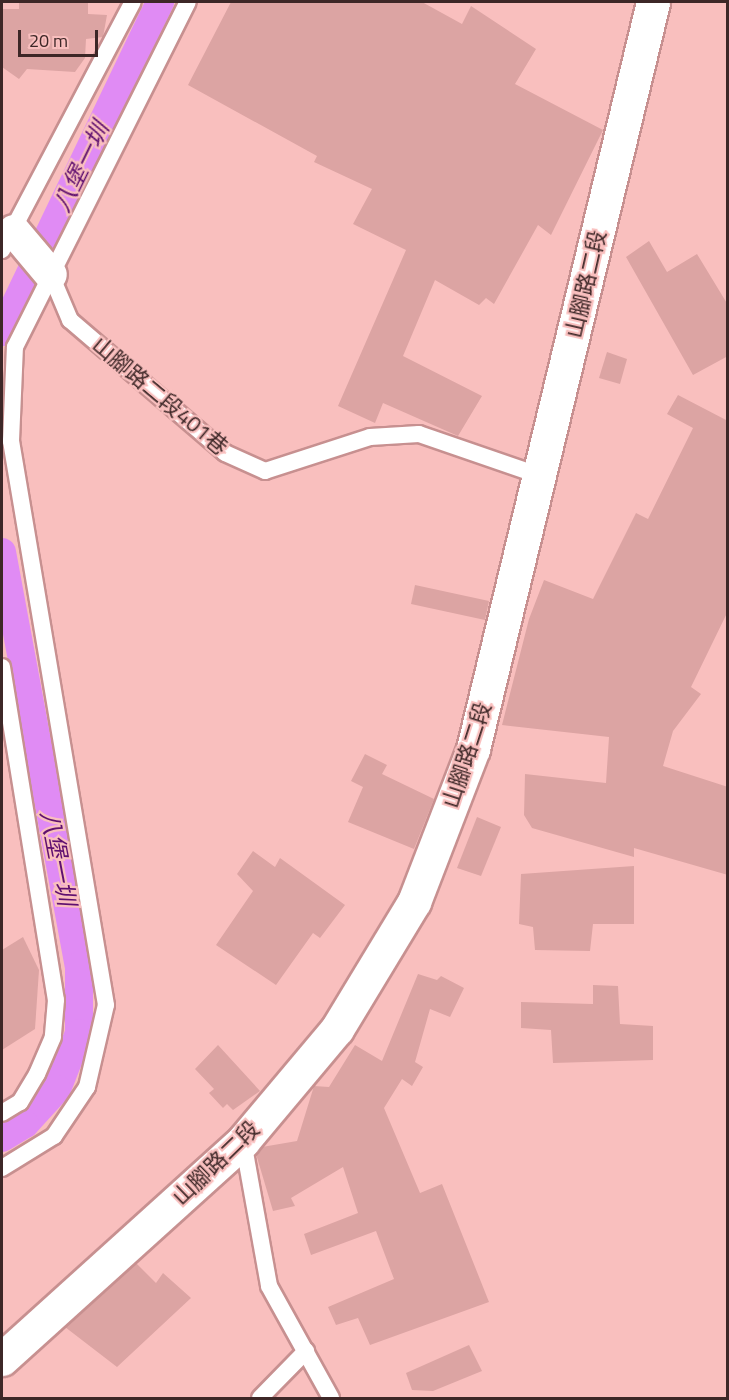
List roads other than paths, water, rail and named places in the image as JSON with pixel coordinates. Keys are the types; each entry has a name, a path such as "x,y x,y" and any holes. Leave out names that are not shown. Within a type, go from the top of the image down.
{"main road":[{"name":"山腳路二段","path":"2,1359 243,1141 338,1029 414,902 473,749 542,476 653,2"}],"street":[{"path":"6,235 51,275"}],"lane":[{"path":"6,235 133,2"},
{"path":"2,1167 54,1136 87,1087 106,1005 11,441 15,347 188,2"},
{"name":"山腳路二段401巷","path":"51,275 70,320 225,453 265,471 370,437 419,434 542,476"},
{"path":"2,667 56,1000 52,1037 37,1074 20,1102 2,1113"},
{"path":"243,1141 269,1286 331,1398"},
{"path":"260,1398 306,1351"}],"waterway":[{"name":"八堡一圳","path":"2,332 160,2"},
{"name":"八堡一圳","path":"2,552 79,966 79,1033 57,1089 25,1124 2,1138"}]}
